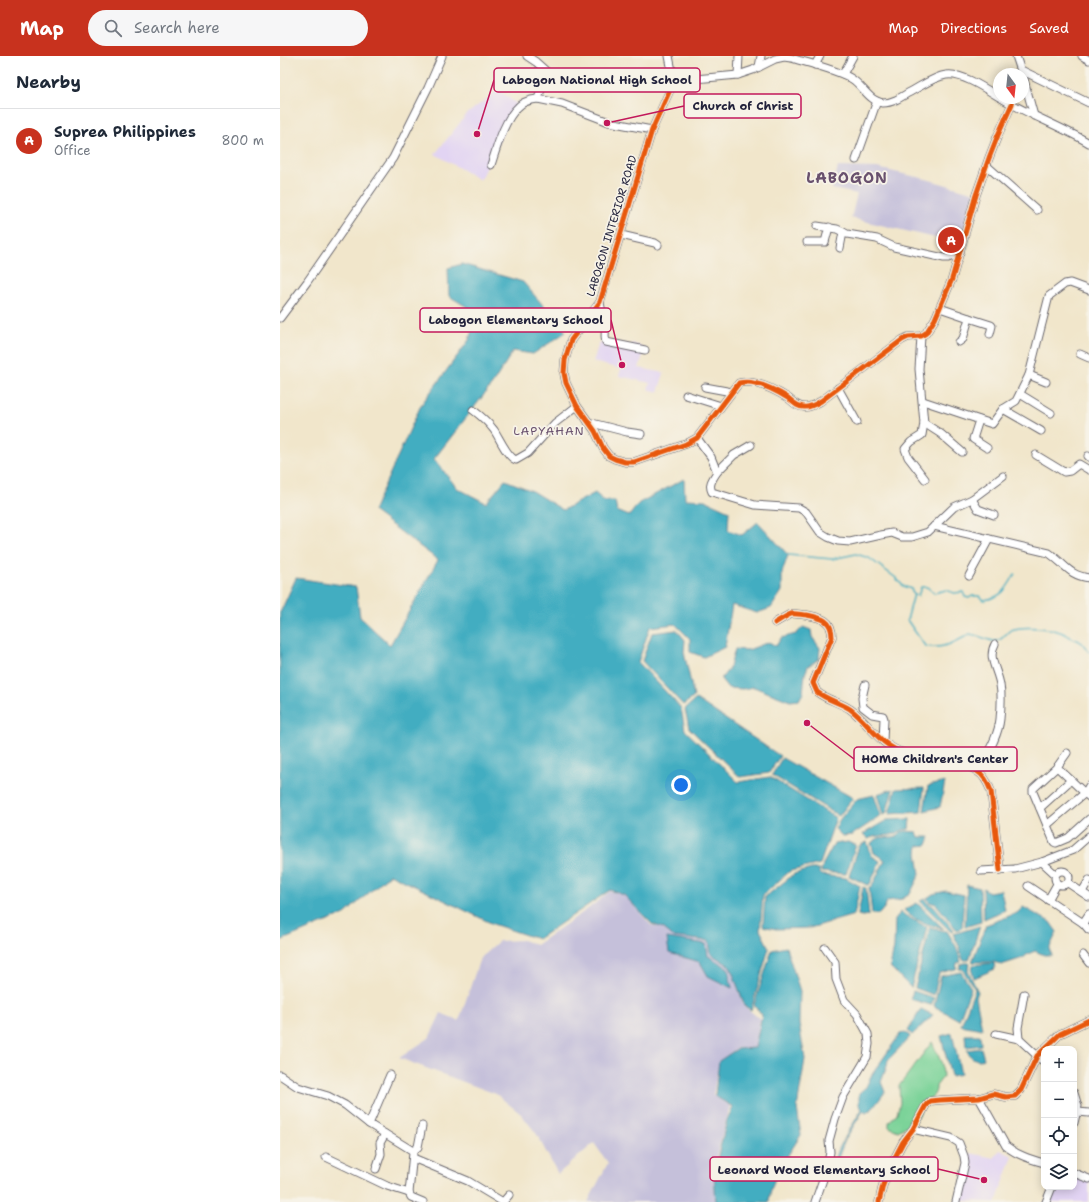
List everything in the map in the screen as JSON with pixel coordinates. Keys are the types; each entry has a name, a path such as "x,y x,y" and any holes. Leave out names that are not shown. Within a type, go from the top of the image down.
{"street":[{"path":"280,318 308,282 393,158 428,88 442,56"},
{"path":"527,56 545,70 538,99"},
{"path":"669,56 674,81 738,75 753,70 775,59 784,57 843,74 852,79 874,99 882,103 897,100 933,80 946,75 957,74 993,93"},
{"path":"738,75 739,56"},
{"path":"759,67 760,56"},
{"path":"815,65 820,56"},
{"path":"843,74 853,56"},
{"path":"1016,56 1020,68"},
{"path":"1082,56 1089,60"},
{"path":"1029,76 1089,103"},
{"name":"LABOGON INTERIOR ROAD","path":"674,81 652,130 600,302 571,340 565,360 564,373 566,383 577,406 609,456 615,460 634,462 686,444 697,438 739,383 755,383 787,398 798,406 805,408 821,401 902,340 908,337 921,336"},
{"path":"1029,98 1034,116"},
{"path":"491,165 508,121 518,106 529,100 538,99 562,104 610,122 652,130"},
{"path":"856,160 877,101"},
{"path":"924,479 904,450 911,442 922,435 924,423 919,369 921,336 926,333 935,319 952,279 976,195 998,135 1012,104 1034,116 1071,132 1089,143"},
{"path":"987,166 1037,210"},
{"path":"817,226 828,227 843,232 877,239 894,247 944,258 960,253"},
{"path":"807,242 825,242 828,227"},
{"path":"840,248 843,232"},
{"path":"621,235 658,245"},
{"path":"923,401 992,424 1003,409 1016,400 1030,375 1049,296 1065,284 1070,283 1089,290"},
{"path":"600,302 605,324 606,342 645,350"},
{"path":"940,308 991,325 990,334"},
{"path":"959,342 963,339 969,318"},
{"path":"1080,354 1089,358"},
{"path":"1030,375 1046,382"},
{"path":"705,387 732,392"},
{"path":"838,388 857,422"},
{"path":"1020,394 1051,413"},
{"path":"686,395 721,406"},
{"path":"473,410 483,417 493,429 509,454 516,460 528,453 555,423 577,406"},
{"path":"1003,409 1041,431"},
{"path":"979,420 973,439 987,448"},
{"path":"588,422 613,429 641,434"},
{"path":"924,423 941,434 962,452"},
{"path":"697,438 711,457 717,472"},
{"path":"751,445 734,456 717,472 710,483 712,492 755,505 799,508 806,512 820,532 838,541 850,542 892,534 902,537 928,532 954,507 972,499 1003,476"},
{"path":"1036,455 1064,472 1070,471 1079,464 1089,470"},
{"path":"972,499 978,509 994,515"},
{"path":"934,526 1048,553 1075,575 1089,578"},
{"path":"969,576 990,539"},
{"path":"775,623 792,614 821,618 827,622 832,631 832,637 813,683 815,688 820,695 849,708 883,741 902,753 937,757 956,762 978,771 988,782 1000,870"},
{"path":"978,771 998,730 1001,687 992,658 992,652 996,644"},
{"path":"865,685 862,698 863,706 872,714 883,716 883,741"},
{"path":"1067,753 1057,767 1033,790 1054,842 1058,843 1068,838 1089,819"},
{"path":"1047,825 1088,792 1057,767"},
{"path":"1040,808 1072,780"},
{"path":"981,871 1015,869 1042,862 1073,850 1089,836"},
{"path":"1042,862 1055,874 1054,877 1057,884"},
{"path":"1055,874 1062,870 1066,872 1069,879 1068,883"},
{"path":"1082,892 1089,880"},
{"path":"1057,884 1061,886 1068,883"},
{"path":"1068,883 1089,897"},
{"path":"1048,900 1057,884"},
{"path":"1028,886 1083,923 1089,930"},
{"path":"1083,923 1089,914"},
{"path":"815,1202 827,1168 830,1152 829,1141 835,1119 843,1097 867,1057 869,1044 868,1034 857,1014 844,1000 836,979 835,962 825,948"},
{"path":"1083,955 1089,963"},
{"path":"1019,1039 1018,1028 1024,994"},
{"path":"879,1202 883,1185 890,1167 903,1142 913,1129 926,1105 930,1101 979,1098 993,1094 1006,1097 1015,1096 1021,1090 1037,1056 1060,1034 1089,1020"},
{"path":"996,1034 1019,1039 1041,1059"},
{"path":"280,1075 298,1087 328,1096 345,1105 369,1124 413,1154 468,1181 503,1202 509,1195"},
{"path":"369,1124 390,1075"},
{"path":"979,1098 1006,1146 1013,1152 1041,1162"},
{"path":"1076,1118 1078,1112 1077,1103"},
{"path":"1078,1112 1089,1113"},
{"path":"409,1193 413,1154 418,1147 422,1126"},
{"path":"913,1129 951,1138 959,1144 965,1163 956,1202"},
{"path":"376,1168 381,1154 380,1143 385,1134"},
{"path":"326,1157 387,1186 409,1193 411,1197 423,1202"},
{"path":"1077,1174 1089,1179"},
{"path":"1046,1202 1051,1190"}],"shaded area":[{"path":"498,90 517,104 480,180 435,154 467,114"},
{"path":"838,167 877,168 926,179 975,193 958,248 943,246 944,240 851,218 857,194 832,189"},
{"path":"599,343 629,350 632,343 645,348 639,368 664,373 658,392 648,389 650,383 619,376 621,369 593,362"},
{"path":"610,891 624,895 651,925 663,928 674,937 709,942 710,954 730,966 744,1006 760,1019 755,1048 737,1048 719,1061 713,1095 730,1106 713,1169 716,1202 588,1202 608,1163 594,1143 558,1174 536,1133 521,1114 496,1094 399,1058 429,1038 441,1013 459,1021 480,958 499,941 523,940 536,945 589,908"},
{"path":"1000,1150 1013,1156 996,1202 960,1201 970,1153 994,1158"},
{"path":"1077,1172 1089,1174 1089,1202 1048,1202 1053,1190 1077,1190"}],"green space":[{"path":"932,1042 942,1064 943,1077 936,1086 934,1095 922,1106 917,1118 898,1131 889,1127 889,1122 897,1113 900,1103 899,1086"}],"water":[{"path":"462,264 523,282 566,332 533,354 513,351 493,383 434,459 457,488 486,503 505,480 530,490 563,510 595,493 604,501 615,501 617,511 629,516 639,503 684,479 685,499 705,500 729,511 728,530 742,535 758,522 788,555 782,573 782,591 771,608 757,613 732,605 725,647 704,657 690,652 690,639 675,624 650,627 638,662 681,708 685,730 738,782 770,777 836,818 820,864 790,871 763,895 760,930 769,948 751,1010 745,1006 730,966 711,954 709,941 674,937 663,928 652,924 624,895 610,890 538,939 493,924 390,874 345,914 280,941 280,613 296,578 356,587 360,617 390,645 438,560 373,511 421,405 469,340 477,313 449,296 448,268"},
{"path":"803,627 811,630 812,637 820,648 819,659 808,666 805,674 803,693 799,700 790,701 754,687 743,689 728,688 721,679 730,667 735,649 748,650 769,642 776,646 781,638 796,634"},
{"path":"677,630 685,640 684,652 694,697 683,705 642,661 652,633"},
{"path":"696,699 780,756 769,773 740,777 689,728 685,709"},
{"path":"782,758 853,798 839,816 772,775"},
{"path":"945,782 940,807 924,811 928,786"},
{"path":"924,788 921,812 889,814 896,789"},
{"path":"893,789 886,814 883,815 877,794"},
{"path":"874,795 881,816 852,835 842,836 835,829 840,819 857,799"},
{"path":"910,819 909,829 894,834 868,839 863,834 887,820"},
{"path":"905,831 917,832 919,837 930,837 927,845 918,846 917,853 920,874 910,894 902,899 887,901 885,907 879,914 872,914 869,887 872,886 885,860 874,853 871,843 879,838 894,837"},
{"path":"848,842 856,845 846,874 821,872 823,864 834,844"},
{"path":"867,842 872,856 880,861 870,884 867,885 849,876 859,846"},
{"path":"811,869 819,869 819,873 821,875 846,878 860,886 854,915 810,928 776,929 763,926 765,897 794,874"},
{"path":"967,885 980,888 981,922 965,927"},
{"path":"863,887 866,888 869,915 862,916 858,915"},
{"path":"983,888 989,892 1001,890 1005,910 984,919"},
{"path":"946,891 964,895 962,928 957,930 936,904 929,902 927,898 933,894"},
{"path":"925,899 927,903 933,906 954,930 951,932 920,901"},
{"path":"917,903 944,929 917,920 904,910"},
{"path":"1023,907 1050,922 1057,932 1049,949 1052,955 1044,955 1035,951 1023,958 1001,965 995,962 972,962 986,925 1017,913"},
{"path":"901,912 927,927 911,988 890,967 894,947 895,919"},
{"path":"980,926 969,960 963,960 959,946 953,934"},
{"path":"930,927 947,931 956,946 961,962 957,963 956,969 939,973 934,995 915,988"},
{"path":"667,938 706,944 708,956 728,968 732,988 708,976 700,962 669,953"},
{"path":"786,947 800,991 799,1024 805,1059 797,1108 801,1135 776,1176 770,1193 769,1202 716,1202 714,1172 727,1120 733,1107 715,1096 719,1061 737,1049 755,1048 762,1015 754,1005 772,950"},
{"path":"969,963 968,971 978,992 976,997 982,1029 961,1025 975,989 962,969 959,969 960,965"},
{"path":"994,963 995,969 974,978 972,972 973,965"},
{"path":"961,972 971,988 959,1020 934,1006 941,976"},
{"path":"913,991 934,998 931,1005 910,999"},
{"path":"921,1009 933,1015 912,1035 908,1031"},
{"path":"952,1033 961,1074 951,1076 941,1036"},
{"path":"900,1034 908,1034 910,1037 888,1060 881,1082 885,1092 873,1108 866,1113 863,1111 846,1138 832,1172 835,1157 839,1148 862,1109 859,1105 859,1093 866,1087 871,1076"},
{"path":"965,1035 980,1035 981,1045 966,1047"},
{"path":"981,1048 984,1059 981,1060 973,1058 969,1055 967,1050"}],"waterway":[{"path":"788,555 832,559 856,554 869,558 896,578 903,586 911,589 914,594 907,620 925,646 943,646 970,634 997,641 1011,630 1030,627 1064,633 1081,642 1089,652"},
{"path":"914,594 918,596 921,587 927,587 934,593 946,590 954,593 963,592 965,597 969,598 972,596 980,596 984,600 990,599 1003,592 1015,574"}],"cycle path":[{"path":"674,81 652,130 600,302 571,340 565,360 564,373 566,383 577,406 595,431 603,448 609,456 625,462 634,462 686,444 697,438 739,383 745,382 758,384 783,395 799,406 811,406 821,401 902,340 908,337 921,336 926,333 935,319 952,279 976,195 998,135 1012,104"},
{"path":"775,623 791,614 817,617 828,623 832,631 832,637 813,683 817,692 857,714 888,745 896,750 908,754 937,757 958,762 973,768 982,775 991,791 1000,870"},
{"path":"879,1202 883,1185 890,1167 903,1142 913,1129 926,1105 930,1101 979,1098 993,1094 1006,1097 1015,1096 1021,1090 1037,1056 1060,1034 1089,1020"}],"place":[{"name":"Church of Christ","path":"607,123"},
{"name":"Labogon National High School","path":"477,134"},
{"name":"Suprea Philippines","path":"951,240"},
{"name":"Labogon Elementary School","path":"622,365"},
{"name":"HOMe Children's Center","path":"807,723"},
{"name":"Leonard Wood Elementary School","path":"984,1180"}],"district":[{"name":"LABOGON","path":"847,178"},
{"name":"LAPYAHAN","path":"549,431"}]}
